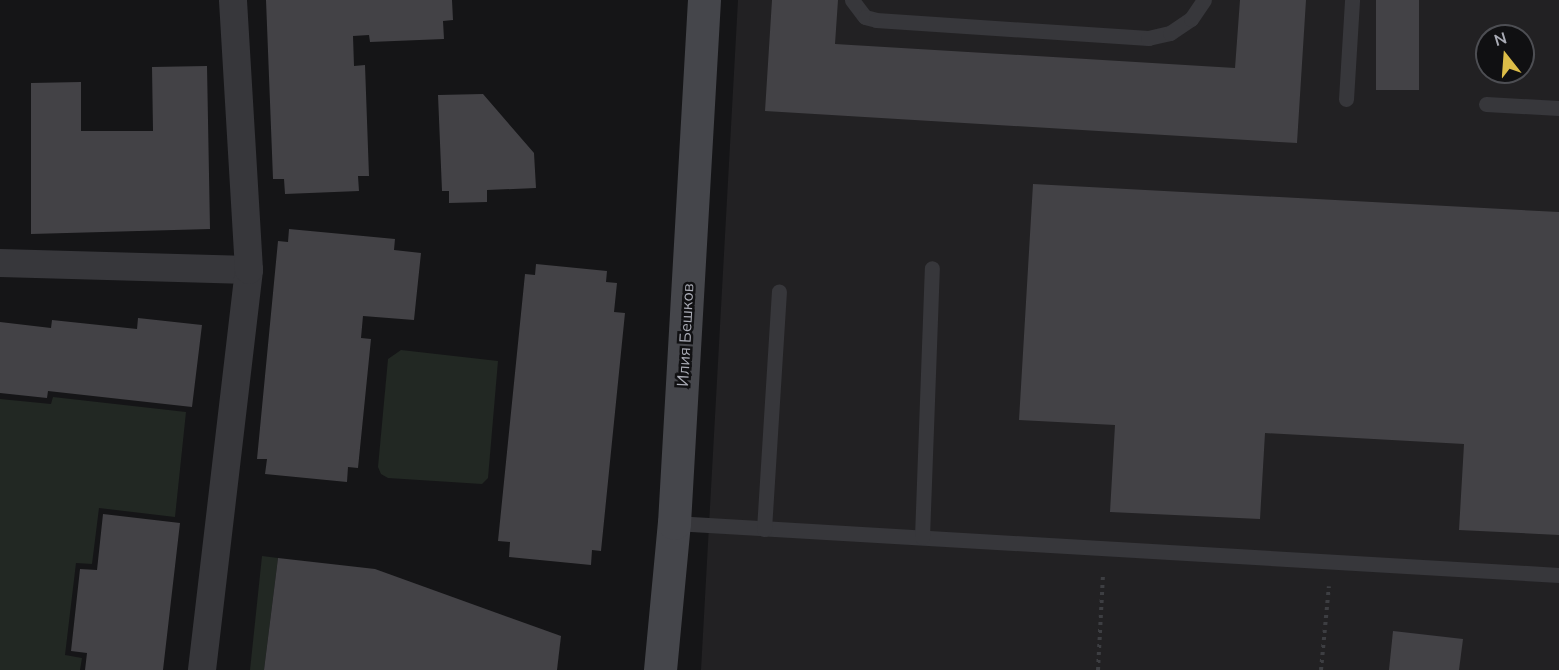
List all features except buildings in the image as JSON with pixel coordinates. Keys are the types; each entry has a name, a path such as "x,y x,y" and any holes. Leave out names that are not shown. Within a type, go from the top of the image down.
{"street":[{"path":"202,670 249,270 233,0"},
{"name":"Илия Бешков","path":"660,670 674,523 704,0"},
{"path":"0,263 249,270"}],"lane":[{"path":"852,0 860,12 876,20 1148,38 1170,33 1191,19 1204,0"},
{"path":"1346,99 1352,0"},
{"path":"1486,104 1559,108"},
{"path":"922,537 932,268"},
{"path":"764,529 779,291"},
{"path":"674,523 1559,575"}],"path":[{"path":"1098,670 1104,548"},
{"path":"1321,670 1322,630 1334,562"}],"shaded area":[{"path":"738,0 1559,0 1559,670 701,670"},
{"path":"401,350 498,361 488,478 482,484 388,478 381,474 378,467 388,359"},
{"path":"53,397 186,412 175,517 99,508 92,564 76,563 65,655 82,658 80,670 0,670 0,399 51,404"},
{"path":"262,556 278,558 264,670 250,670"}]}
